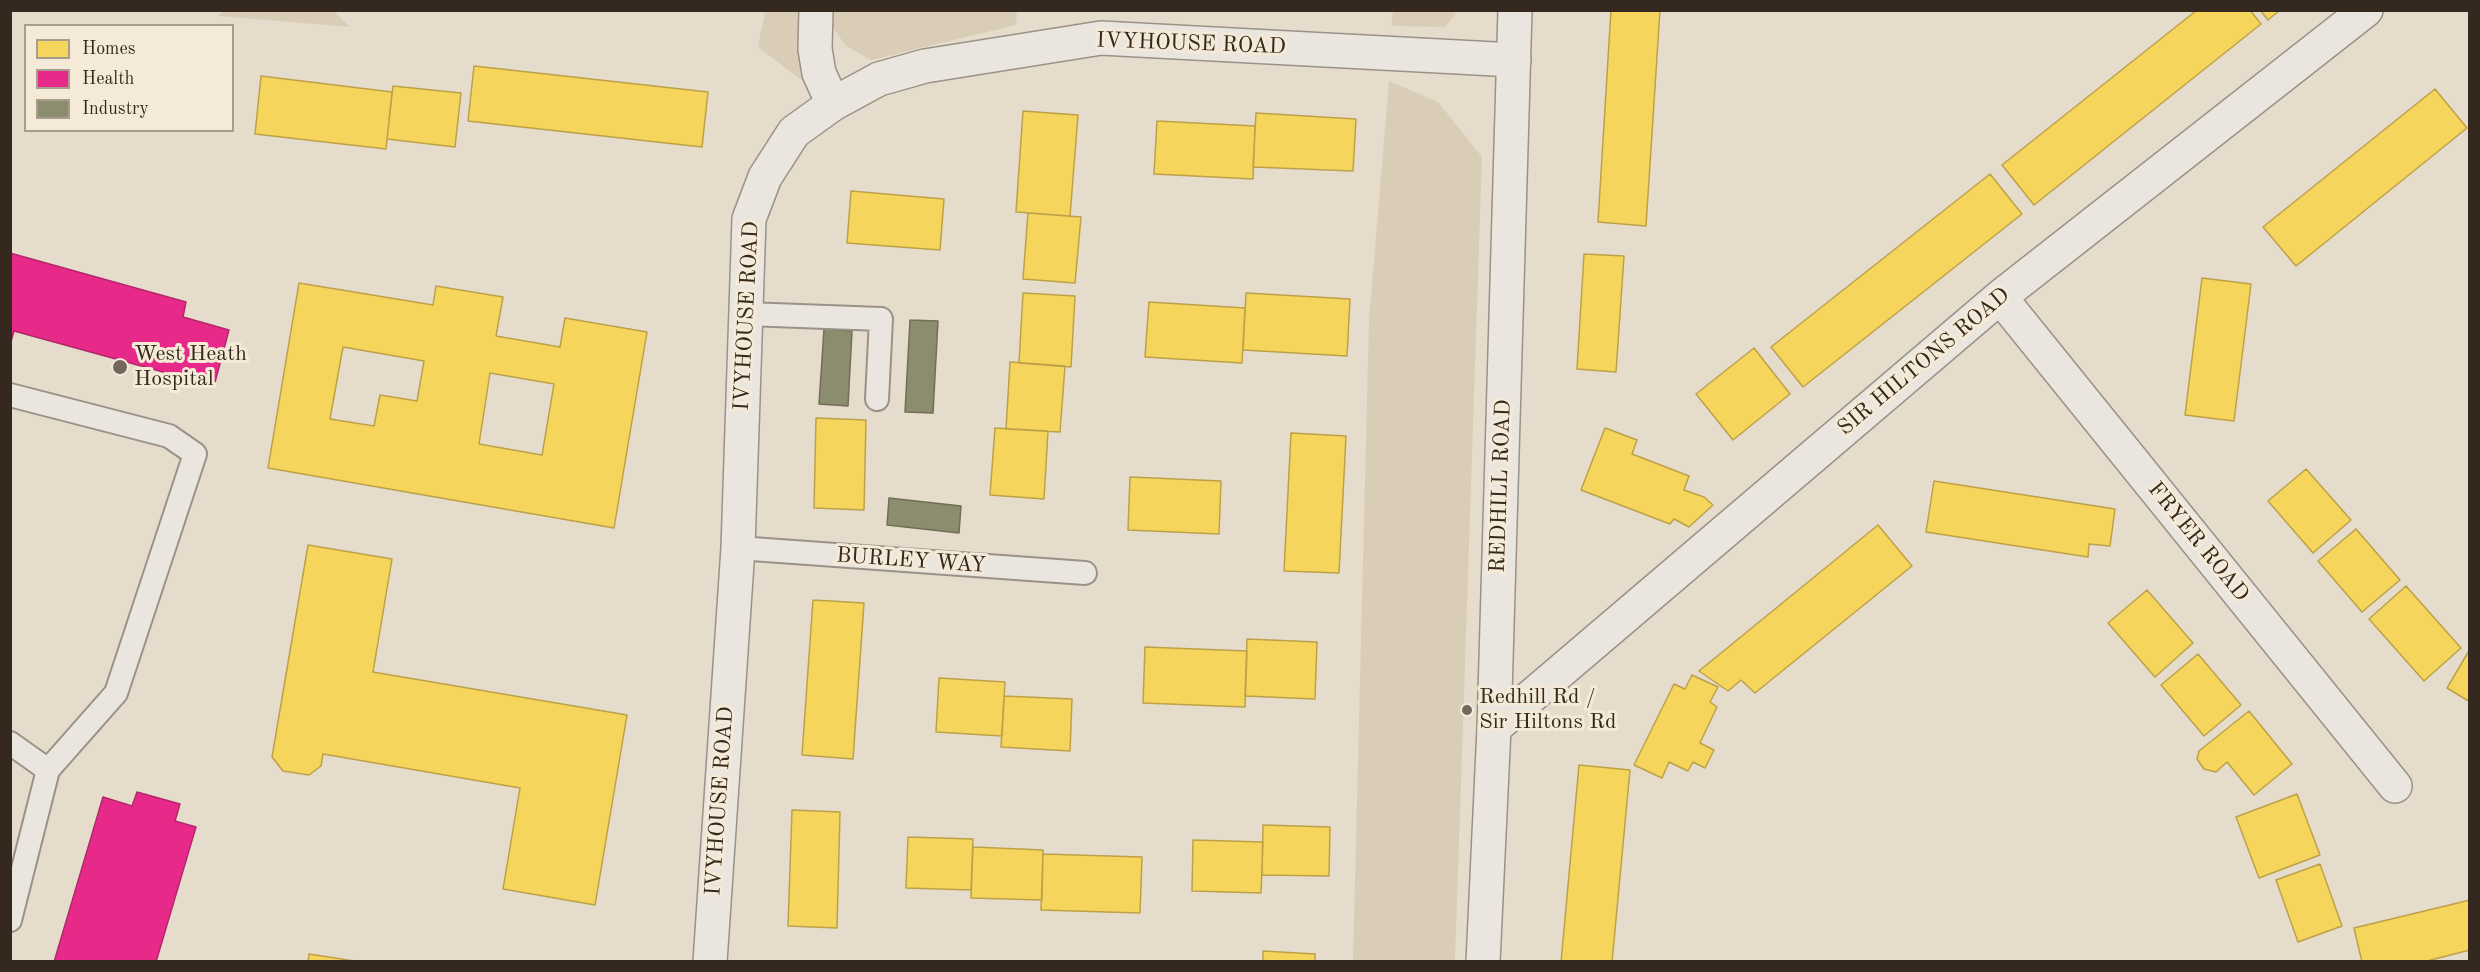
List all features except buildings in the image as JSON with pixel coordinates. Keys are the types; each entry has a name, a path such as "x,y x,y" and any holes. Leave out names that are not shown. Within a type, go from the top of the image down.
{"street":[{"path":"816,10 814,49 819,73 833,104"},
{"name":"REDHILL ROAD","path":"1483,962 1494,728 1515,10"},
{"name":"SIR HILTONS ROAD","path":"1494,728 2000,297 2366,10"},
{"name":"IVYHOUSE ROAD","path":"710,962 738,548 749,219 765,177 794,132 833,104 879,79 926,66 1101,38 1514,60"},
{"name":"FRYER ROAD","path":"2000,297 2396,786"}],"lane":[{"path":"746,314 881,319 877,399"},
{"path":"10,395 169,436 195,454 116,693 48,770 10,920"},
{"name":"BURLEY WAY","path":"738,548 1085,573"},
{"path":"10,743 48,770"}],"shaded area":[{"path":"225,10 333,11 350,27 218,16"},
{"path":"1393,10 1458,11 1445,27 1391,26"},
{"path":"765,11 803,11 803,81 758,47"},
{"path":"834,11 1017,11 1016,25 871,60 846,46 833,28"},
{"path":"1389,81 1438,102 1482,157 1455,961 1353,961 1369,320"}],"place":[{"name":"West Heath Hospital","path":"120,367"},
{"name":"Redhill Rd / Sir Hiltons Rd","path":"1467,710"}]}
